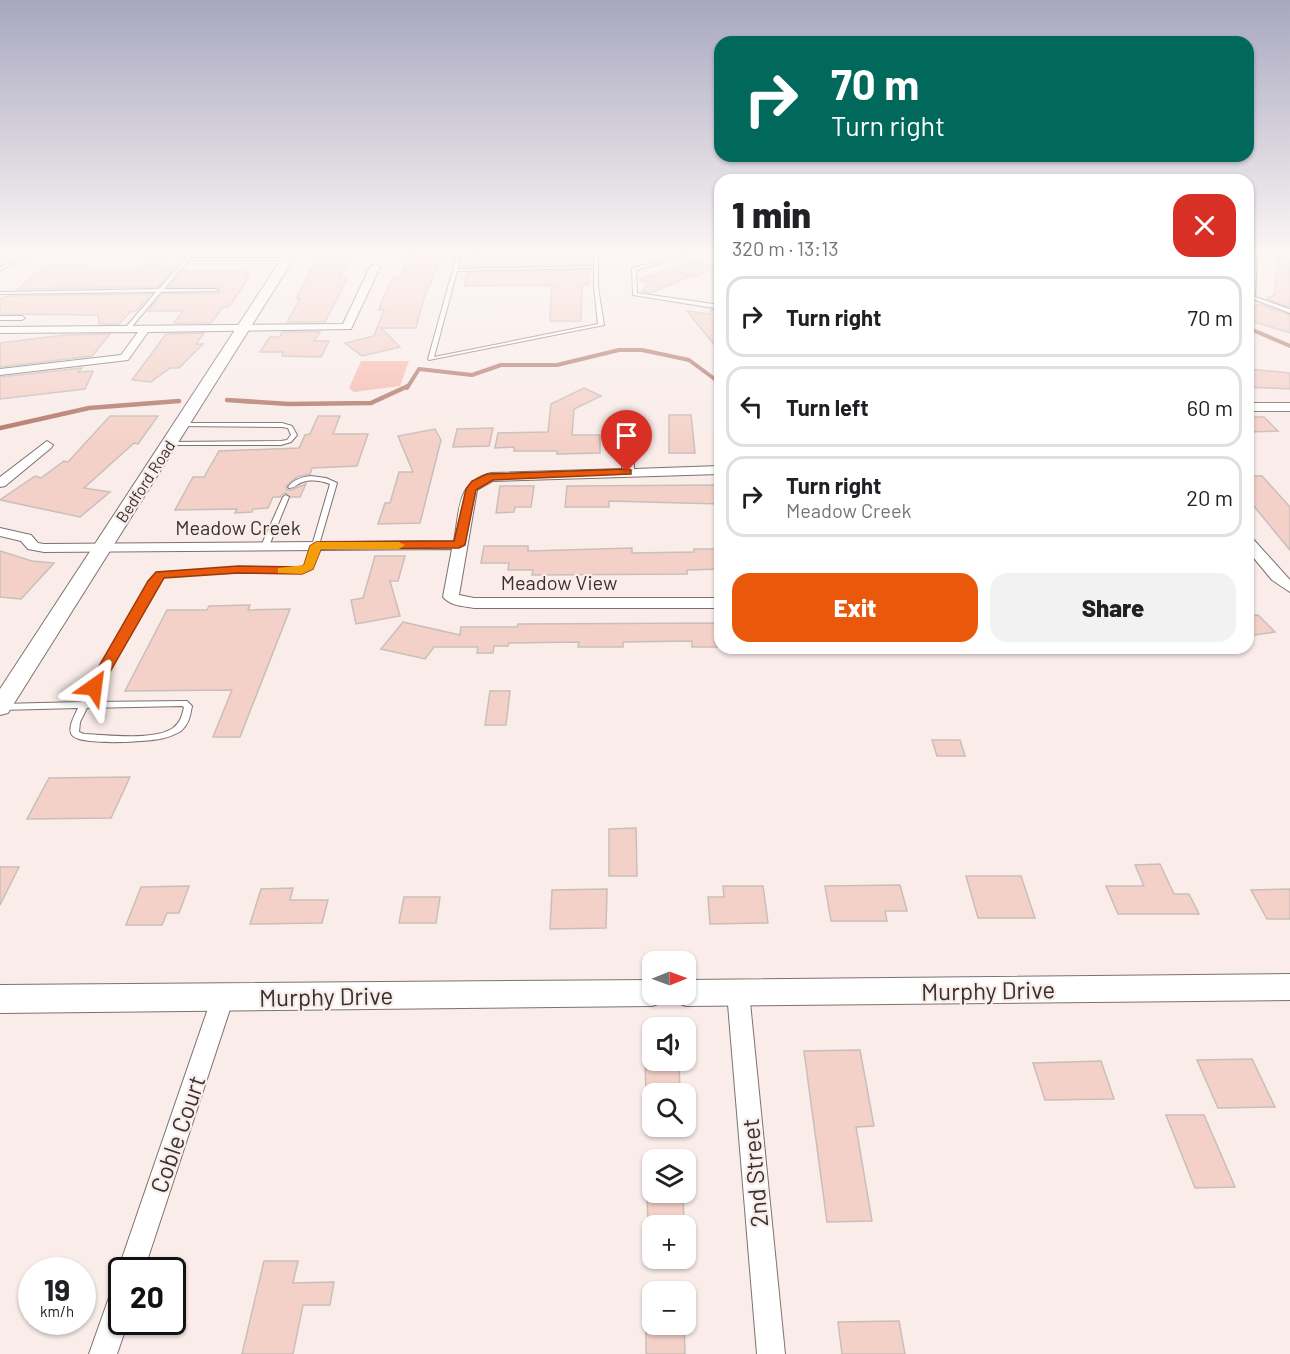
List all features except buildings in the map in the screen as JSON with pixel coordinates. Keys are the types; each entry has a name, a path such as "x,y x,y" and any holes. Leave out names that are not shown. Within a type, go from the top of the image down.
{"main road":[{"name":"Bedford Road","path":"0,707 249,318"},
{"name":"Murphy Drive","path":"696,993 1290,987"},
{"name":"Murphy Drive","path":"0,999 642,993"}],"street":[{"path":"0,330 244,326 347,327 351,318"},
{"path":"0,372 124,358 145,329"},
{"path":"1254,407 1290,407"},
{"path":"627,472 628,427"},
{"path":"0,483 47,445"},
{"path":"459,545 471,489 476,483 491,477 714,470"},
{"name":"Meadow Creek","path":"0,532 26,538 33,546 44,548 459,545"},
{"name":"Meadow View","path":"459,545 451,591 451,597 455,600 486,603 714,603"},
{"path":"1254,549 1277,577 1290,587"},
{"name":"2nd Street","path":"738,992 771,1354"},
{"name":"Coble Court","path":"135,1257 223,997"},
{"path":"103,1354 110,1335"}],"lane":[{"path":"127,329 136,318"},
{"path":"442,318 431,358 601,325 600,318"},
{"path":"169,444 281,443 289,441 294,435 290,427 282,425 181,425"},
{"path":"0,707 84,705 184,703 188,706 189,714 180,728 159,738 82,737 75,733 76,722 84,705 154,581 160,575 238,569 302,571 309,567 334,483 326,478 301,480 294,482 291,487"},
{"path":"265,546 286,497"}],"shaded area":[{"path":"361,361 409,361 400,386 354,392 349,388"}],"waterway":[{"path":"1254,331 1290,346"},
{"path":"407,388 419,369 472,375 501,365 557,365 619,350 642,350 689,360 714,379"},
{"path":"227,400 289,404 371,403 408,386"},
{"path":"0,428 89,408 179,401"}],"slow traffic":[{"path":"282,570 302,571 309,567 316,546 399,545"}],"route":[{"path":"94,687 154,581 160,575 173,572 238,569 302,571 309,567 316,546 459,545 471,489 476,483 491,477 512,474 627,472"}]}
